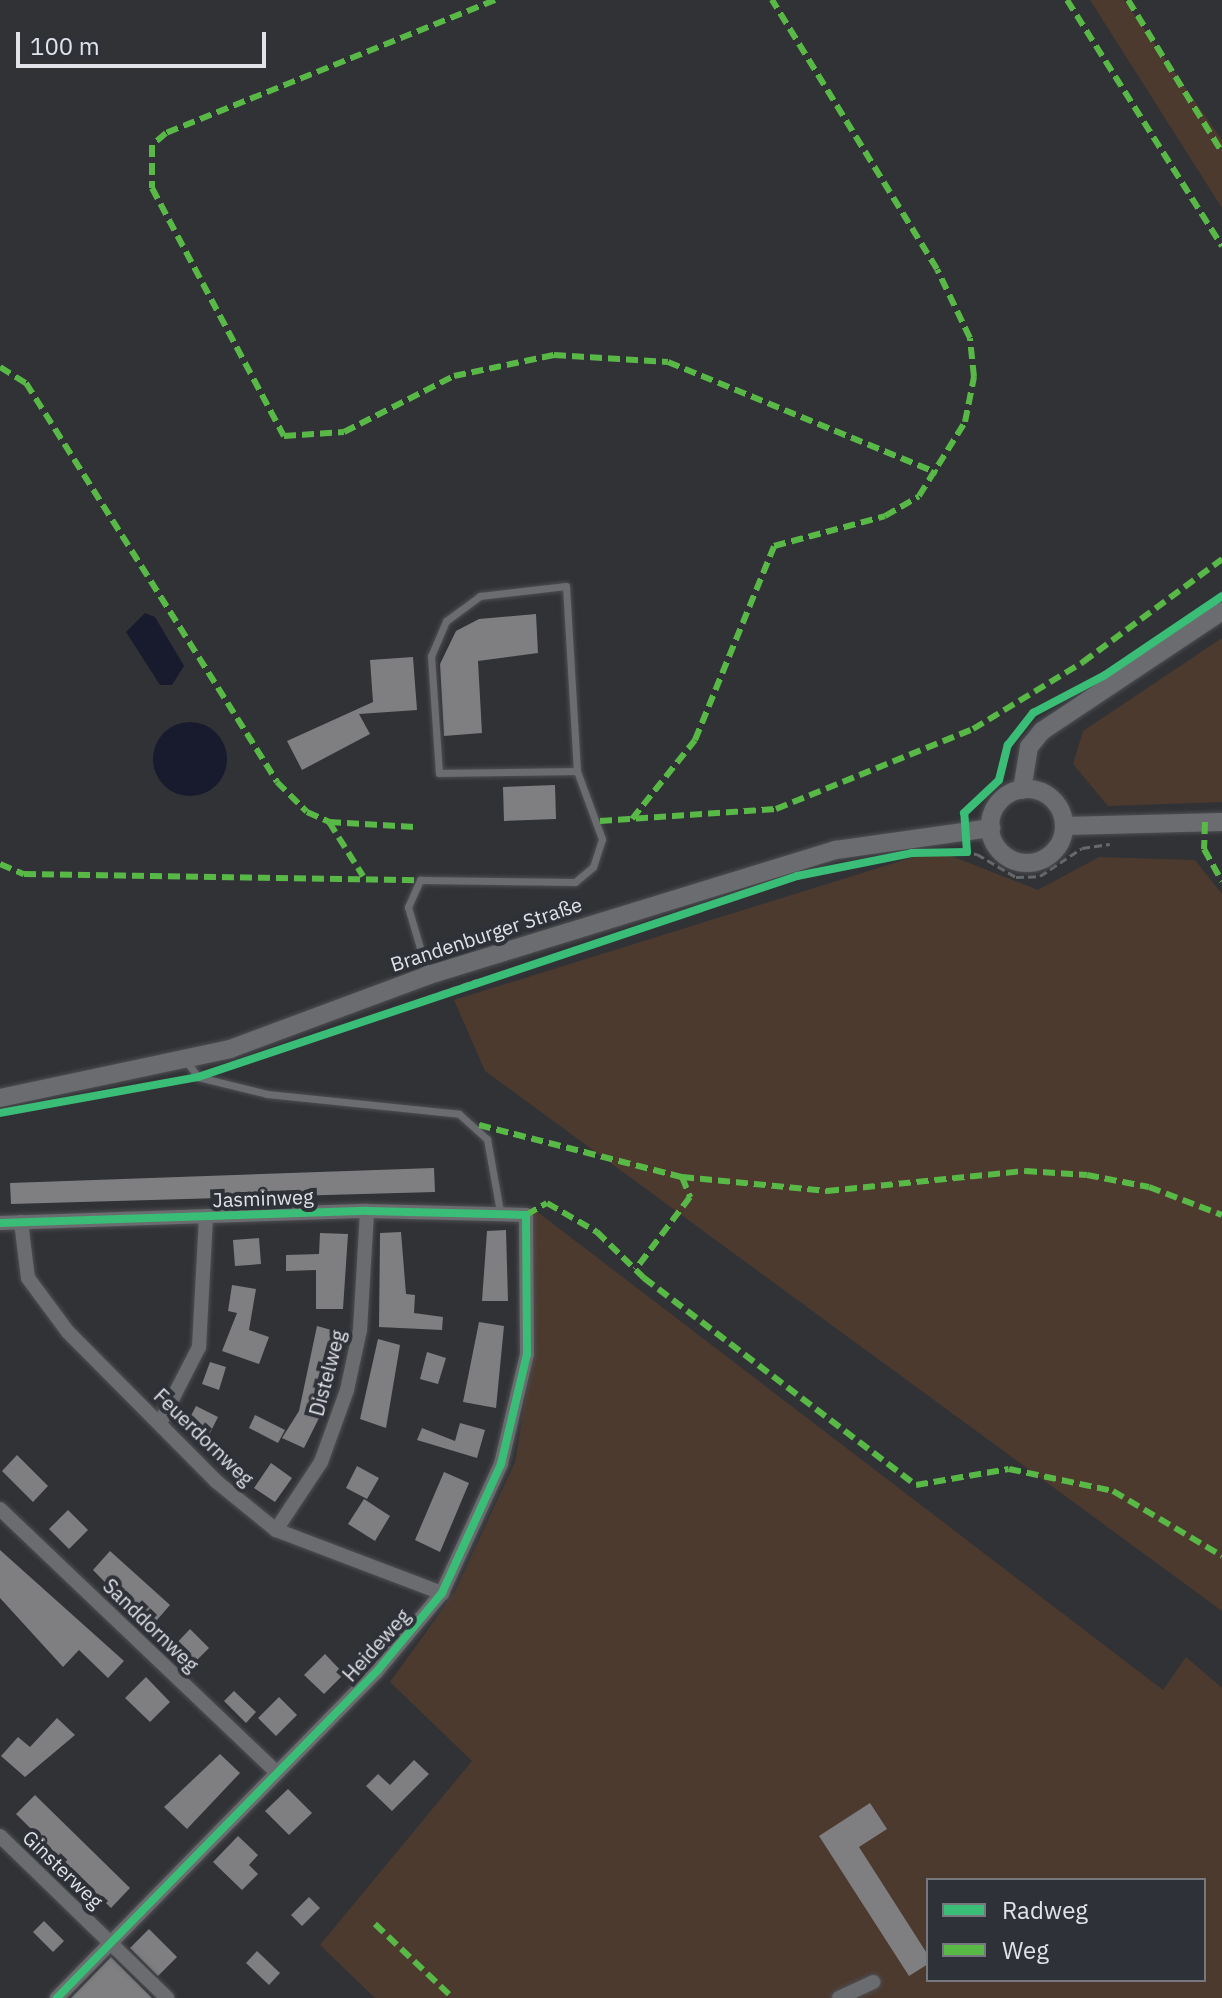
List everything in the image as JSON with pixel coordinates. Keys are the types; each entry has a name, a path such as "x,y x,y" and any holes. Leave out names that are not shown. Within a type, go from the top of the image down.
{"street":[{"path":"1022,790 1029,747 1042,731 1222,611"},
{"path":"1022,790 1046,794 1064,826 1056,849 1035,862 1010,859 991,828 996,807 1022,790"},
{"path":"1064,826 1222,822"},
{"name":"Brandenburger Straße","path":"0,1098 186,1061 429,975 836,850 991,828"},
{"name":"Jasminweg","path":"0,1223 367,1211 500,1211 526,1215"},
{"name":"Distelweg","path":"276,1530 321,1462 347,1390 360,1330 367,1211"},
{"name":"Heideweg","path":"57,1998 275,1771 377,1671 442,1593 501,1464 527,1354 526,1215"},
{"path":"160,1423 199,1347 206,1216"},
{"name":"Feuerdornweg","path":"21,1222 28,1278 68,1332 160,1423 276,1530 442,1593"},
{"name":"Sanddornweg","path":"0,1509 275,1771"},
{"name":"Ginsterweg","path":"0,1836 167,1998"},
{"path":"839,1998 874,1982"}],"lane":[{"path":"429,975 408,907 420,880 575,882 593,867 600,821 577,771 566,586 480,596 446,621 431,656 439,773 577,771"},
{"path":"186,1061 198,1077 267,1094 459,1114 487,1139 500,1211"}],"path":[{"path":"939,853 977,854 1000,872 1040,876 1082,848 1123,842"},
{"path":"366,1018 491,976"},
{"path":"104,1095 198,1077"}],"shaded area":[{"path":"1090,0 1124,0 1222,140 1222,208"},
{"path":"1222,638 1222,802 1108,806 1073,764 1083,731"},
{"path":"936,850 1038,890 1099,857 1195,860 1222,894 1222,1611 485,1071 454,1000"},
{"path":"531,1207 1163,1690 1186,1657 1222,1688 1222,1998 375,1998 320,1945 472,1761 390,1682 454,1593 515,1462 534,1345"}],"water":[{"path":"145,613 155,617 184,666 172,685 160,685 126,632"},
{"path":"190,722 211,728 221,738 227,759 221,780 211,790 190,796 169,790 159,780 153,759 159,738 169,728"}],"building":[{"path":"536,614 538,653 478,661 482,733 444,736 440,664 456,631 479,619"},
{"path":"413,657 417,710 359,714 370,734 302,770 287,741 373,702 370,660"},
{"path":"555,785 556,819 504,821 503,787"},
{"path":"434,1168 435,1192 11,1204 10,1183"},
{"path":"506,1230 508,1301 482,1301 487,1231"},
{"path":"401,1232 406,1294 415,1295 414,1313 443,1317 442,1330 379,1327 380,1233"},
{"path":"320,1233 348,1234 343,1309 316,1309 316,1270 286,1271 286,1255 319,1254"},
{"path":"259,1238 261,1264 235,1266 233,1240"},
{"path":"232,1285 256,1289 249,1330 269,1337 259,1364 222,1351 237,1313 228,1311"},
{"path":"479,1322 504,1326 496,1408 463,1402"},
{"path":"317,1326 342,1333 327,1402 304,1448 282,1438 299,1411"},
{"path":"378,1339 400,1345 386,1428 360,1419"},
{"path":"427,1352 446,1358 438,1384 420,1379"},
{"path":"210,1362 226,1367 219,1390 202,1384"},
{"path":"196,1406 218,1417 206,1441 184,1429"},
{"path":"255,1415 285,1430 278,1443 249,1428"},
{"path":"460,1423 485,1430 477,1458 417,1440 422,1428 455,1441"},
{"path":"17,1455 48,1486 33,1502 2,1471"},
{"path":"271,1463 292,1478 275,1502 254,1488"},
{"path":"357,1466 379,1478 367,1499 346,1488"},
{"path":"444,1472 469,1483 440,1552 415,1540"},
{"path":"364,1499 390,1516 375,1541 348,1524"},
{"path":"68,1510 88,1530 69,1549 49,1529"},
{"path":"0,1550 124,1661 108,1678 79,1650 63,1667 0,1598"},
{"path":"110,1551 170,1605 150,1628 93,1570"},
{"path":"190,1629 209,1648 191,1666 173,1647"},
{"path":"325,1654 344,1674 324,1694 304,1675"},
{"path":"146,1677 170,1702 150,1722 125,1698"},
{"path":"234,1691 256,1712 246,1723 224,1701"},
{"path":"279,1697 297,1715 276,1736 258,1718"},
{"path":"57,1718 75,1735 25,1777 1,1756 18,1737 30,1747"},
{"path":"220,1754 240,1773 187,1829 164,1807"},
{"path":"414,1760 429,1774 392,1811 366,1786 378,1774 390,1785"},
{"path":"288,1789 312,1813 289,1835 265,1811"},
{"path":"35,1795 130,1888 111,1908 16,1814"},
{"path":"870,1803 887,1829 859,1847 926,1952 926,1965 909,1976 819,1836"},
{"path":"238,1836 258,1855 249,1865 258,1874 242,1890 213,1862"},
{"path":"309,1897 320,1908 302,1926 291,1915"},
{"path":"44,1921 64,1941 53,1952 33,1932"},
{"path":"149,1929 177,1957 158,1976 130,1948"},
{"path":"257,1951 280,1973 269,1985 246,1963"},
{"path":"111,1957 152,1998 71,1998"}],"marked path":[{"path":"495,0 166,133 152,145 152,188 284,436 344,432 454,376 554,355 668,362 937,473"},
{"path":"632,819 695,740 774,546 885,516 919,496 965,422 974,377 970,338 937,269 772,0"},
{"path":"1067,0 1222,246"},
{"path":"1128,0 1222,152"},
{"path":"0,367 26,383 277,782 307,812 329,822 415,827"},
{"path":"600,821 776,809 973,729 1083,662 1222,559"},
{"path":"329,822 363,876"},
{"path":"1205,822 1204,849 1222,881"},
{"path":"0,864 24,874 420,880"},
{"path":"479,1125 682,1177 690,1197 635,1270"},
{"path":"682,1177 827,1191 1025,1171 1087,1175 1149,1187 1222,1215"},
{"path":"526,1215 547,1203 597,1232 644,1278 916,1485 1009,1469 1113,1491 1222,1556"},
{"path":"375,1924 453,1998"}],"cycle path":[{"path":"0,1113 198,1077 797,876 912,853 967,852 964,813 999,780 1008,745 1033,713 1105,675 1222,596"},
{"path":"0,1223 367,1211 526,1215 527,1354 501,1464 442,1593 377,1671 57,1998"}]}
